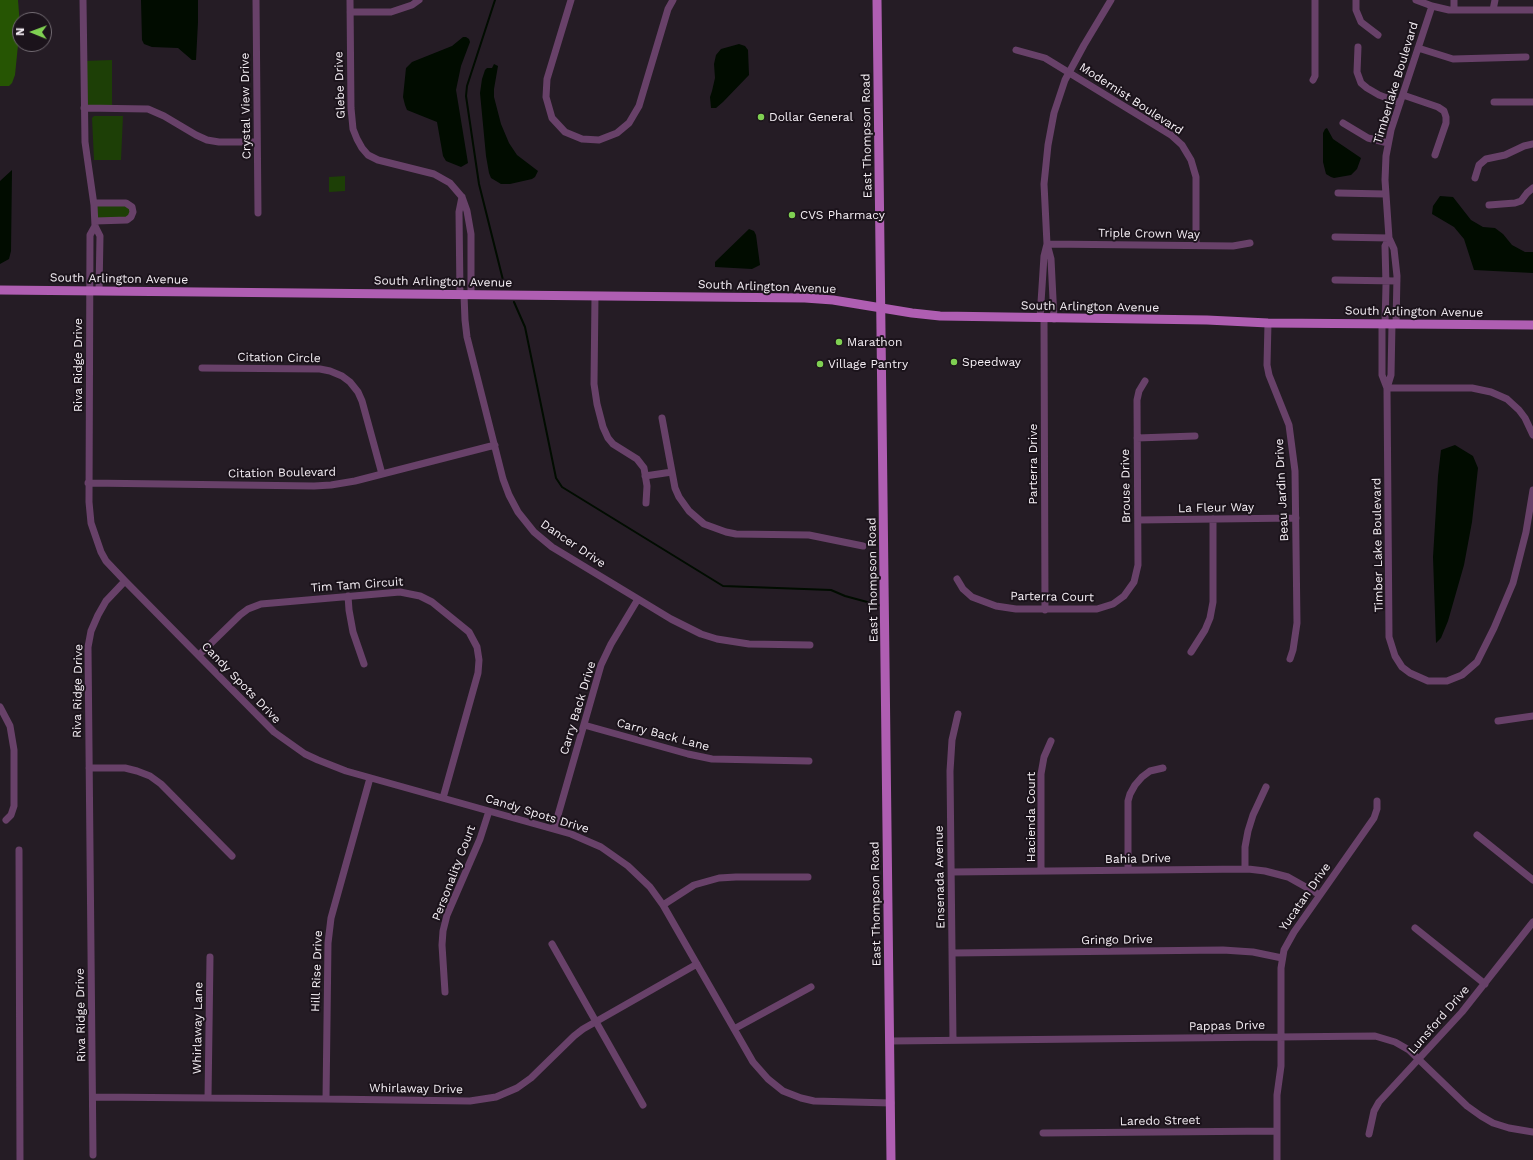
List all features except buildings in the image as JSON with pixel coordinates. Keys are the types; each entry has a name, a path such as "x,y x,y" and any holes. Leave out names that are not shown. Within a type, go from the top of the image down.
{"main road":[{"name":"East Thompson Road","path":"877,0 882,308 891,1160"},
{"name":"South Arlington Avenue","path":"0,290 805,298 840,301 929,315 1388,324 1533,325"}],"street":[{"name":"Riva Ridge Drive","path":"83,0 86,156 94,203 95,223 100,236 94,291 88,483 91,523 96,539 106,561 125,582 106,601 98,615 91,631 88,654 93,1155"},
{"name":"Crystal View Drive","path":"256,0 258,212"},
{"name":"Glebe Drive","path":"350,0 351,118 353,129 362,148 368,155 378,160 434,174 450,183 462,197 467,211 470,227 465,295"},
{"path":"350,12 391,12 412,5 420,0"},
{"path":"571,0 547,79 546,97 552,118 565,132 582,139 599,140 617,133 629,123 639,106 672,0"},
{"path":"1054,318 1051,259 1047,244 1044,184 1048,145 1054,113 1065,80 1084,44 1111,0"},
{"path":"1312,80 1315,76 1315,0"},
{"path":"1356,0 1356,10 1361,22 1378,35"},
{"path":"1416,0 1432,6 1454,10 1533,10"},
{"path":"1454,0 1454,10"},
{"path":"1493,10 1495,0"},
{"name":"Timberlake Boulevard","path":"1389,238 1385,194 1385,162 1388,143 1432,6"},
{"path":"1358,48 1357,72 1361,83 1379,95 1400,103"},
{"path":"1418,48 1453,59 1526,57"},
{"name":"Modernist Boulevard","path":"1016,50 1045,58 1171,135 1182,145 1191,160 1196,177 1196,246"},
{"path":"1403,95 1442,108 1445,112 1446,123 1435,155"},
{"path":"1494,102 1533,102"},
{"path":"84,108 148,109 164,116 206,140 219,142 258,142"},
{"path":"1343,123 1368,138 1388,143"},
{"path":"1474,178 1479,165 1486,159 1505,155 1533,144"},
{"path":"1489,205 1515,204 1521,201 1533,188"},
{"path":"1338,193 1385,194"},
{"path":"462,197 459,212 465,295"},
{"path":"94,203 126,203 132,207 133,212 132,217 127,220 95,223"},
{"path":"1335,237 1389,238"},
{"name":"Timber Lake Boulevard","path":"1388,324 1384,246 1389,238"},
{"name":"Timber Lake Boulevard","path":"1389,238 1394,249 1397,281 1388,324 1382,375 1387,388 1390,644 1402,667 1416,676 1430,681 1447,681 1462,675 1477,662 1497,622 1513,583 1526,532 1533,490"},
{"name":"Triple Crown Way","path":"1047,244 1233,246 1250,243"},
{"name":"Parterra Drive","path":"1045,610 1042,318 1044,256 1047,244"},
{"path":"1335,280 1397,281"},
{"name":"Dancer Drive","path":"465,295 464,320 467,337 508,495 518,512 531,529 552,547 638,600 686,627 717,639 749,644 810,645"},
{"path":"595,296 594,384 597,404 603,428 608,438 614,444 638,459 644,468 647,486 646,503"},
{"name":"Beau Jardin Drive","path":"1268,322 1268,370 1270,380 1286,414 1290,428 1295,471 1297,630 1294,650 1290,659"},
{"name":"Citation Circle","path":"202,368 320,369 342,376 350,382 358,392 362,401 382,474"},
{"name":"Brouse Drive","path":"1128,590 1134,582 1138,565 1137,400 1139,391 1145,381"},
{"path":"1387,388 1472,388 1491,392 1507,399 1519,410 1525,418 1533,435"},
{"path":"662,418 675,488 683,503 694,516 713,528 736,534 809,535 863,546"},
{"path":"1137,438 1195,436"},
{"name":"Citation Boulevard","path":"88,483 314,486 355,481 495,445"},
{"path":"646,476 672,472"},
{"name":"La Fleur Way","path":"1138,520 1296,518"},
{"path":"1191,652 1205,630 1210,618 1213,602 1213,519"},
{"name":"Parterra Court","path":"957,579 966,593 983,602 1010,609 1100,609 1119,600 1128,590"},
{"name":"Candy Spots Drive","path":"125,582 274,732 293,746 318,760 335,768 554,829 587,840 616,856 638,875 663,905 759,1070 773,1084 789,1094 814,1101 891,1103"},
{"name":"Tim Tam Circuit","path":"199,655 240,615 248,609 261,604 400,592 420,596 432,602 463,627 473,638 480,660 478,673 443,798"},
{"path":"348,596 353,632 364,664"},
{"name":"Carry Back Drive","path":"554,829 601,665 611,644 638,600"},
{"path":"0,708 10,726 14,742 15,802 13,811 6,820"},
{"name":"Ensenada Avenue","path":"952,1040 950,759 952,740 958,714"},
{"path":"1498,721 1533,716"},
{"name":"Carry Back Lane","path":"584,724 688,754 712,759 809,761"},
{"name":"Hacienda Court","path":"1041,871 1041,772 1044,757 1051,741"},
{"path":"89,768 125,768 150,776 161,784 232,856"},
{"path":"1128,870 1128,800 1130,794 1134,785 1142,777 1150,771 1163,768"},
{"name":"Hill Rise Drive","path":"326,1099 328,936 331,918 370,778"},
{"path":"1245,869 1248,831 1253,815 1266,787"},
{"name":"Yucatan Drive","path":"1277,1160 1277,1095 1281,1073 1282,958 1289,939 1374,818 1377,809 1377,801"},
{"name":"Personality Court","path":"445,992 442,946 443,931 447,915 480,839 489,811"},
{"path":"1477,835 1533,880"},
{"path":"18,850 20,1160"},
{"name":"Bahia Drive","path":"951,872 1245,869 1265,871 1288,877 1307,886 1320,895"},
{"path":"663,905 694,886 720,878 808,877"},
{"name":"Lunsford Drive","path":"1369,1134 1374,1111 1379,1102 1447,1030 1533,922"},
{"path":"1415,928 1484,984"},
{"path":"552,944 643,1105"},
{"name":"Gringo Drive","path":"952,953 1223,950 1253,952 1282,958"},
{"name":"Whirlaway Lane","path":"208,1098 210,958"},
{"name":"Whirlaway Drive","path":"93,1097 470,1102 496,1097 517,1088 531,1078 574,1036 697,964"},
{"path":"734,1029 811,987"},
{"name":"Pappas Drive","path":"890,1041 1379,1037 1401,1045 1419,1059 1467,1106 1481,1116 1493,1123 1509,1128 1533,1132"},
{"name":"Laredo Street","path":"1043,1133 1277,1131"}],"green space":[{"path":"0,0 18,0 19,12 12,12 12,52 17,52 15,75 9,86 0,86"},
{"path":"112,60 112,108 84,108 83,61"},
{"path":"94,116 123,116 121,160 94,160 92,118"},
{"path":"345,176 345,191 329,192 329,177"},
{"path":"129,204 131,217 95,221 94,205"}],"shaded area":[{"path":"141,0 198,0 196,60 192,60 178,48 152,47 144,44 142,40"},
{"path":"463,37 469,39 470,42 461,66 456,90 468,163 461,167 446,161 443,156 437,122 407,110 403,97 406,68 412,62 452,46"},
{"path":"739,44 745,46 748,50 749,75 723,102 716,108 711,108 710,97 715,78 714,64 716,55 721,49"},
{"path":"494,64 498,66 494,97 501,124 509,143 517,155 538,171 532,179 510,184 501,184 491,178 489,173 480,93 485,70 487,68 492,68"},
{"path":"1327,128 1333,139 1361,158 1357,169 1351,175 1334,178 1326,174 1323,162 1323,133"},
{"path":"12,170 11,251 9,259 0,264 0,181"},
{"path":"1440,196 1453,197 1471,220 1483,227 1495,228 1503,234 1512,245 1525,252 1533,252 1533,273 1474,270 1464,239 1454,227 1432,214 1433,206"},
{"path":"749,229 754,231 756,235 760,265 752,269 715,267 715,262"},
{"path":"1455,445 1473,456 1478,468 1472,522 1464,565 1448,621 1441,638 1436,643 1433,557 1438,476 1441,450"}],"waterway":[{"path":"495,0 467,86 466,96 479,184 504,284"},
{"path":"514,302 525,327 556,478 562,487 723,586 831,590 845,596 882,606"}],"place":[{"name":"Dollar General","path":"761,117"},
{"name":"CVS Pharmacy","path":"792,215"},
{"name":"Marathon","path":"839,342"},
{"name":"Speedway","path":"954,362"},
{"name":"Village Pantry","path":"820,364"}]}
